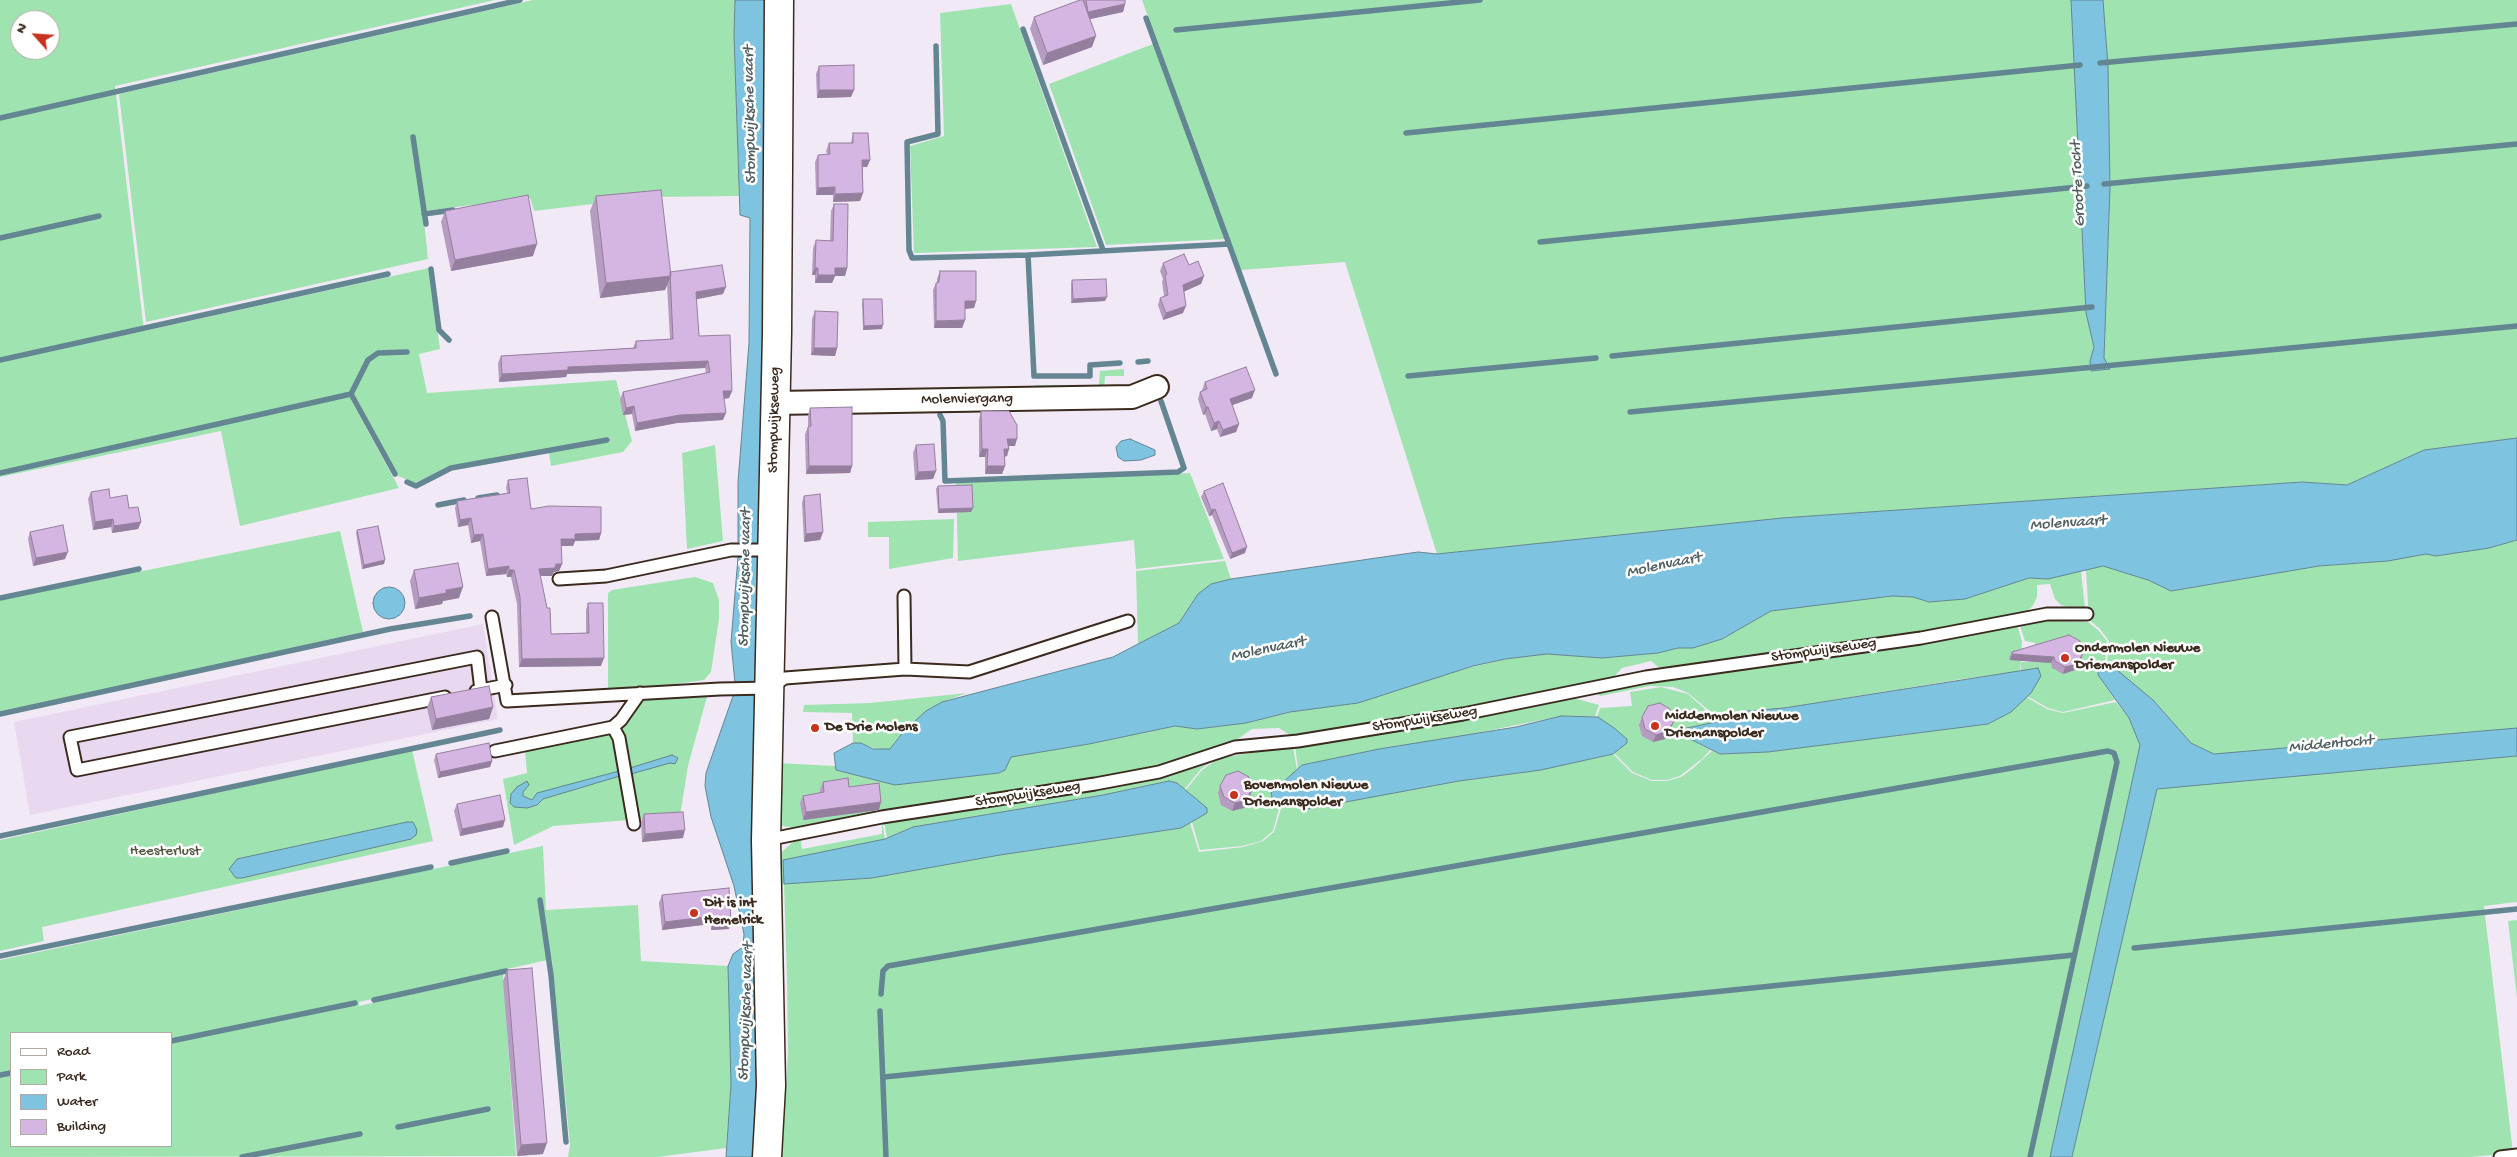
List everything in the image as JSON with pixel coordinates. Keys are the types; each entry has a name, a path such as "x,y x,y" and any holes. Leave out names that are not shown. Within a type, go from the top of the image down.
{"street":[{"name":"Stompwijkseweg","path":"767,1157 771,1086 765,688 775,403 779,0"},
{"name":"Molenviergang","path":"775,403 1132,397 1157,387"}],"lane":[{"path":"559,579 606,576 730,550 770,550"},
{"path":"904,596 905,669"},
{"name":"Stompwijkseweg","path":"766,840 882,817 1095,784 1159,772 1235,747 1298,741 1463,714 1646,677 1921,638 2047,614 2087,614"},
{"path":"492,617 506,685 507,701 730,688 765,688 785,678 905,669 969,672 1128,620"},
{"path":"482,690 477,657 70,737 77,770 457,694 482,690 506,685"},
{"path":"495,752 597,732 613,727 621,720 640,693"},
{"path":"613,727 619,738 634,824"},
{"path":"2500,1157 2517,1155"}],"shaded area":[{"path":"483,624 498,719 30,815 14,722"}],"green space":[{"path":"0,0 495,0 115,86 144,331 429,268 440,349 419,354 427,393 616,380 632,441 623,452 551,466 549,453 610,442 609,437 451,467 415,483 398,476 354,395 351,400 399,488 240,526 221,431 0,477"},
{"path":"533,0 735,0 734,35 739,196 651,197 534,211 530,198 423,211 428,259 146,322 119,94"},
{"path":"1142,0 2071,0 2086,313 2094,347 2090,361 2091,371 2109,369 2104,358 2110,187 2108,66 2103,0 2517,0 2517,438 2424,450 2347,485 2302,482 1782,518 1437,554 1345,262 1241,270"},
{"path":"1011,4 1097,247 914,253 910,146 944,136 940,13"},
{"path":"1153,44 1226,239 1106,245 1049,84"},
{"path":"1124,369 1124,376 1105,376 1104,391 1034,393 1035,385 1099,385 1100,371"},
{"path":"715,445 723,541 687,549 682,453"},
{"path":"1190,473 1224,559 1136,569 1134,540 958,561 956,483"},
{"path":"954,519 953,558 889,569 889,537 868,537 868,522"},
{"path":"340,531 363,632 0,713 0,600"},
{"path":"2517,540 2517,728 2214,754 2191,743 2153,700 2107,664 2109,641 2099,628 2089,620 2086,570 2103,566 2148,580 2171,591 2319,566 2388,561 2426,554 2436,556 2489,548"},
{"path":"1225,561 1231,579 1211,584 1198,594 1179,623 1138,644 1136,571"},
{"path":"2081,571 2085,608 2070,608 2061,605 2055,599 2050,584 2037,585 2037,597 2032,607 2020,616 1897,637 1663,671 1651,661 1622,668 1609,682 1457,712 1300,736 1290,735 1279,728 1252,729 1231,744 1166,765 1093,780 794,828 777,825 777,763 835,766 836,770 895,785 999,773 1005,770 1010,757 1089,744 1175,726 1197,729 1246,723 1505,659 1547,654 1602,658 1658,653 1678,648 1693,648 1722,639 1771,611 1892,596 1913,597 1929,602 1965,599 2029,578 2041,579"},
{"path":"695,577 713,583 719,600 719,619 711,672 704,680 622,692 608,690 608,593 612,590"},
{"path":"2046,621 2088,622 2098,630 2107,641 2105,664 2100,662 2098,675 2115,700 2063,712 2048,708 2027,696 2031,693 2038,668 2021,672 2021,662 2034,662 2035,643 2025,641 2020,626"},
{"path":"2017,625 2022,641 2020,672 1962,679 1784,708 1748,711 1718,718 1688,693 1673,687 1650,686 1600,696 1596,693 1669,678"},
{"path":"1661,687 1688,694 1716,719 1716,722 1682,729 1688,738 1710,750 1703,758 1680,776 1667,780 1652,780 1633,772 1614,753 1627,743 1627,740 1597,717 1600,708 1632,706 1630,692"},
{"path":"708,693 688,766 680,816 553,826 514,845 503,779 527,773 525,750 624,728 646,697"},
{"path":"967,693 942,702 904,731 890,749 883,750 853,743 852,713 803,712 804,705 870,703"},
{"path":"1570,697 1599,705 1595,716 1561,716 1413,746 1379,749 1302,765 1298,769 1295,745"},
{"path":"2026,697 2047,709 2063,713 2116,702 2129,718 2140,745 2050,1157 782,1157 788,1051 787,978 784,884 777,890 776,857 800,836 802,849 882,834 882,820 885,839 857,846 872,878 1000,855 1181,828 1190,823 1199,852 1243,847 1263,841 1274,832 1282,805 1308,809 1459,781 1541,770 1613,754 1632,773 1652,781 1667,781 1681,777 1712,751 1720,754 1768,752 1988,724 2011,712"},
{"path":"1293,746 1297,770 1271,793 1274,806 1280,805 1273,831 1261,841 1242,846 1200,850 1192,822 1207,813 1185,791 1202,770 1215,761 1227,757"},
{"name":"Heesterlust","path":"412,750 433,841 42,927 44,941 0,951 0,840"},
{"path":"1227,756 1214,760 1201,769 1184,790 1177,783 1169,781 1103,795 913,827 887,838 884,821"},
{"path":"2517,756 2517,902 2484,906 2513,1153 2471,1157 2072,1157 2157,789"},
{"path":"543,846 546,910 638,905 641,961 728,966 731,1084 726,1148 658,1157 568,1157 570,1145 552,959 359,1002 359,1006 503,974 516,1156 0,1157 0,960"},
{"path":"2517,920 2517,998 2508,921"}],"water":[{"name":"Stompwijksche vaart","path":"735,0 769,0 758,1157 726,1157 731,1084 728,966 733,954 743,947 744,934 734,886 711,817 705,786 706,773 733,696 735,683 731,642 738,557 746,556 747,543 738,542 738,482 749,343 750,218 740,215 734,35"},
{"path":"2071,0 2103,0 2108,66 2110,187 2104,358 2110,369 2091,371 2090,361 2094,347 2086,313"},
{"name":"Molenvaart","path":"2517,438 2517,540 2489,548 2436,556 2426,554 2388,561 2319,566 2171,591 2148,580 2103,566 2048,579 2029,578 1965,599 1929,602 1913,597 1892,596 1771,611 1722,639 1693,648 1678,648 1658,653 1602,658 1547,654 1505,659 1473,666 1358,703 1290,712 1246,723 1197,729 1175,726 1089,744 1011,757 1005,770 999,773 895,785 836,770 834,753 853,743 861,743 873,749 890,749 904,731 926,711 942,702 1113,657 1179,623 1198,594 1211,584 1231,579 1418,552 1437,554 1782,518 2302,482 2347,485 2424,450"},
{"path":"1130,439 1155,450 1155,455 1141,460 1124,461 1118,457 1116,447 1121,441"},
{"path":"389,587 395,588 400,592 404,597 404,609 400,614 395,618 389,619 383,618 378,614 374,609 373,603 374,597 378,592 383,588"},
{"name":"Middentocht","path":"2099,662 2111,665 2153,700 2191,743 2214,754 2517,728 2517,756 2157,789 2072,1157 2050,1157 2140,745 2129,718 2098,675"},
{"path":"2038,668 2041,676 2031,693 2011,712 1988,724 1768,752 1720,754 1688,738 1682,738 1682,729 1716,722 1716,719 1748,711 1784,708"},
{"path":"1561,716 1598,717 1627,739 1627,743 1613,754 1541,770 1459,781 1308,809 1285,805 1274,806 1271,793 1302,765 1379,749 1516,727"},
{"path":"672,755 678,758 675,764 670,763 631,774 630,768"},
{"path":"619,771 620,776 543,799 537,805 527,808 514,807 510,803 511,794 517,787 527,781 529,785 523,792 523,796 532,800 537,793"},
{"path":"1169,781 1177,783 1207,808 1207,813 1181,828 1000,855 872,878 784,884 783,860 885,839 913,827 1103,795"},
{"path":"413,822 417,830 416,835 411,839 242,878 236,878 229,869 237,859"}],"building":[{"path":"1083,0 1096,36 1047,53 1034,17"},
{"path":"1086,0 1125,0 1125,4 1088,12"},
{"path":"854,65 854,90 819,90 819,66"},
{"path":"853,133 868,133 870,160 862,160 863,193 835,194 835,187 818,188 818,155 830,154 829,143 853,143"},
{"path":"661,190 671,276 606,283 596,196"},
{"path":"528,195 537,244 455,260 445,211"},
{"path":"834,204 848,204 847,268 835,268 835,275 818,275 818,268 815,268 816,240 833,241"},
{"path":"1184,254 1189,265 1198,261 1204,276 1183,285 1186,306 1166,313 1160,298 1168,295 1165,275 1167,274 1163,263"},
{"path":"722,265 726,287 696,292 699,336 730,335 732,391 723,391 726,413 680,415 637,423 634,406 626,408 623,392 710,372 708,361 568,367 568,370 502,374 501,356 636,348 636,341 673,339 670,272"},
{"path":"940,271 976,271 976,301 965,301 965,320 936,321 936,283 939,282"},
{"path":"1106,279 1107,297 1073,299 1072,280"},
{"path":"863,299 882,299 883,325 864,326"},
{"path":"815,311 838,312 837,348 814,348"},
{"path":"1246,367 1255,390 1230,399 1239,424 1223,430 1219,421 1214,423 1200,392 1207,389 1205,382"},
{"path":"852,407 852,466 809,466 808,427 811,426 810,408"},
{"path":"981,411 1009,411 1017,425 1017,439 1007,439 1009,449 1004,449 1005,466 987,466 988,449 982,449"},
{"path":"934,444 936,471 918,472 916,445"},
{"path":"527,478 531,509 549,506 601,507 601,533 575,534 575,539 561,539 562,564 556,564 555,568 539,569 547,608 550,608 551,634 589,633 588,603 603,603 604,658 522,659 520,597 514,570 509,570 509,566 488,569 483,534 474,535 471,518 460,520 457,501 510,493 508,480"},
{"path":"1223,483 1247,547 1232,553 1215,509 1211,510 1204,491"},
{"path":"972,485 973,508 939,509 938,486"},
{"path":"109,489 110,498 127,495 129,508 138,507 141,522 114,526 113,519 95,522 91,492"},
{"path":"820,494 823,532 806,534 804,496"},
{"path":"63,525 68,552 36,558 30,532"},
{"path":"378,526 385,560 364,565 357,530"},
{"path":"458,563 463,587 446,590 446,593 419,598 414,570"},
{"path":"2069,635 2080,641 2083,653 2077,664 2065,667 2055,661 2054,657 2012,654 2012,652"},
{"path":"489,686 493,707 436,719 431,697"},
{"name":"Middenmolen Nieuwe Driemanspolder","path":"1660,703 1670,709 1674,721 1668,731 1656,735 1645,729 1642,717 1648,706"},
{"path":"489,743 492,761 440,772 436,754"},
{"name":"Bovenmolen Nieuwe Driemanspolder","path":"1238,771 1249,777 1252,789 1246,800 1235,803 1224,797 1220,786 1226,775"},
{"path":"848,778 849,787 879,783 881,802 806,812 803,796 824,792 823,782"},
{"path":"500,795 505,820 462,829 457,804"},
{"path":"683,812 685,830 645,834 644,814"},
{"name":"Dit is int Hemelrick","path":"729,888 731,922 714,922 713,916 665,922 662,895"},
{"path":"532,968 547,1143 521,1145 507,970"}],"waterway":[{"path":"0,118 520,0"},
{"path":"1176,30 1480,0"},
{"path":"1146,18 1229,244"},
{"path":"2100,63 2517,24"},
{"path":"1023,29 1103,250"},
{"path":"936,46 938,134 907,142 909,250 912,258 1028,255 1229,244 1276,374"},
{"path":"1406,133 2080,65"},
{"path":"413,137 426,224"},
{"path":"2104,184 2517,144"},
{"name":"Groote Tocht","path":"1540,242 2087,186"},
{"path":"424,214 453,210"},
{"path":"0,238 99,216"},
{"path":"1028,255 1034,376 1090,376 1090,365 1120,363"},
{"path":"431,269 439,330 449,340"},
{"path":"0,360 388,274"},
{"path":"1612,356 2092,307"},
{"path":"1630,412 2517,326"},
{"path":"351,394 368,360 378,353 407,352"},
{"path":"1408,376 1596,358"},
{"path":"1138,362 1148,361"},
{"path":"0,473 351,394 395,474"},
{"path":"940,415 943,421 945,481 1178,472 1184,468 1161,401"},
{"path":"407,482 416,486 451,468 607,440"},
{"path":"478,498 497,495 501,499"},
{"path":"438,505 464,500"},
{"path":"0,598 139,569"},
{"path":"0,714 390,629 470,616"},
{"path":"0,836 500,730"},
{"path":"881,994 883,971 888,966 2108,751 2114,753 2117,762 2030,1157"},
{"path":"451,863 507,851"},
{"path":"0,956 431,867"},
{"path":"540,900 551,975 566,1142"},
{"path":"2134,948 2517,909"},
{"path":"884,1077 2074,955"},
{"path":"374,1000 506,971"},
{"path":"172,1041 355,1003"},
{"path":"880,1011 886,1157"},
{"path":"0,1075 10,1073"},
{"path":"398,1127 488,1109"},
{"path":"242,1157 360,1134"}],"place":[{"name":"Ondermolen Nieuwe Driemanspolder","path":"2065,658"},
{"name":"Middenmolen Nieuwe Driemanspolder","path":"1655,726"},
{"name":"De Drie Molens","path":"815,728"},
{"name":"Bovenmolen Nieuwe Driemanspolder","path":"1234,795"},
{"name":"Dit is int Hemelrick","path":"694,913"}]}
